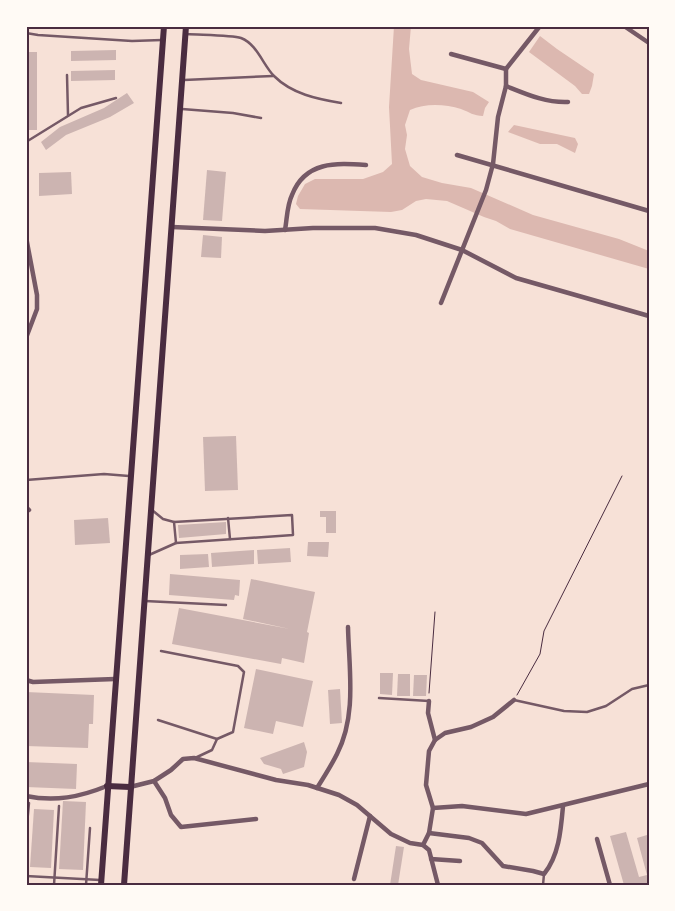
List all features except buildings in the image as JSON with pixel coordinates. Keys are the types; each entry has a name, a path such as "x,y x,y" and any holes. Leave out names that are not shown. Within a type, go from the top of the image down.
{"main road":[{"path":"101,882 164,26"},
{"path":"124,885 186,26"},
{"path":"107,786 130,787"}],"street":[{"path":"441,303 486,190 493,164 498,117 506,86 506,69 540,26"},
{"path":"624,26 649,43"},
{"path":"450,54 506,69"},
{"path":"506,86 534,97 556,102 568,102"},
{"path":"457,155 649,211"},
{"path":"285,230 291,196 296,186 309,173 320,166 338,164 366,165"},
{"path":"172,227 265,231 313,228 375,228 416,235 462,250 516,278 649,316"},
{"path":"26,237 36,296 36,309 26,338"},
{"path":"317,788 337,754 345,734 349,715 351,697 348,627"},
{"path":"26,680 33,682 115,679"},
{"path":"423,845 429,833 433,808 426,785 429,752 434,740 445,733 471,727 493,717 514,700"},
{"path":"428,701 428,713 434,740"},
{"path":"130,787 154,781 171,770 183,759 194,758 276,780 317,788 357,805 390,834 410,843 423,845 429,850 438,885"},
{"path":"154,781 165,798 171,815 181,827 256,819"},
{"path":"433,808 462,806 526,814 649,784"},
{"path":"26,796 40,799 78,797 107,786"},
{"path":"429,833 469,838 482,843 503,866 533,870 544,874 552,864 561,832 563,806"},
{"path":"354,878 370,816"},
{"path":"597,839 610,885"},
{"path":"431,860 460,861"}],"lane":[{"path":"26,32 38,35 163,40"},
{"path":"186,34 241,38 249,43 274,76 297,92 314,99 341,103"},
{"path":"67,75 68,115"},
{"path":"182,80 274,76"},
{"path":"26,142 81,108 116,98"},
{"path":"180,109 233,113 262,118"},
{"path":"26,480 104,474 130,476"},
{"path":"147,556 176,543 293,535 292,515 174,522 163,519 151,509"},
{"path":"228,518 230,539"},
{"path":"174,522 176,543"},
{"path":"144,600 226,605"},
{"path":"158,720 217,739 233,732 244,672 238,666 161,651"},
{"path":"514,700 564,711 586,712 606,706 632,689 649,685"},
{"path":"379,698 428,701"},
{"path":"194,758 212,750 217,739"},
{"path":"26,835 29,803"},
{"path":"54,885 59,806"},
{"path":"86,885 90,828"},
{"path":"543,885 544,874"},
{"path":"26,876 86,879 101,882"}],"path":[{"path":"514,700 540,654 544,631 622,476"},
{"path":"428,701 435,612"}],"shaded area":[{"path":"394,26 411,26 409,49 412,74 421,80 473,92 489,102 483,116 442,105 422,106 410,110 405,125 407,135 405,149 410,166 422,177 471,188 533,215 619,239 649,251 649,269 510,229 496,221 447,201 426,199 416,201 402,210 391,212 300,209 296,204 298,196 305,184 315,179 363,179 383,172 392,164 389,107"},
{"path":"540,36 594,74 589,94 582,94 575,86 529,52"},
{"path":"514,125 575,138 578,144 575,153 557,144 540,144 508,132"}]}
